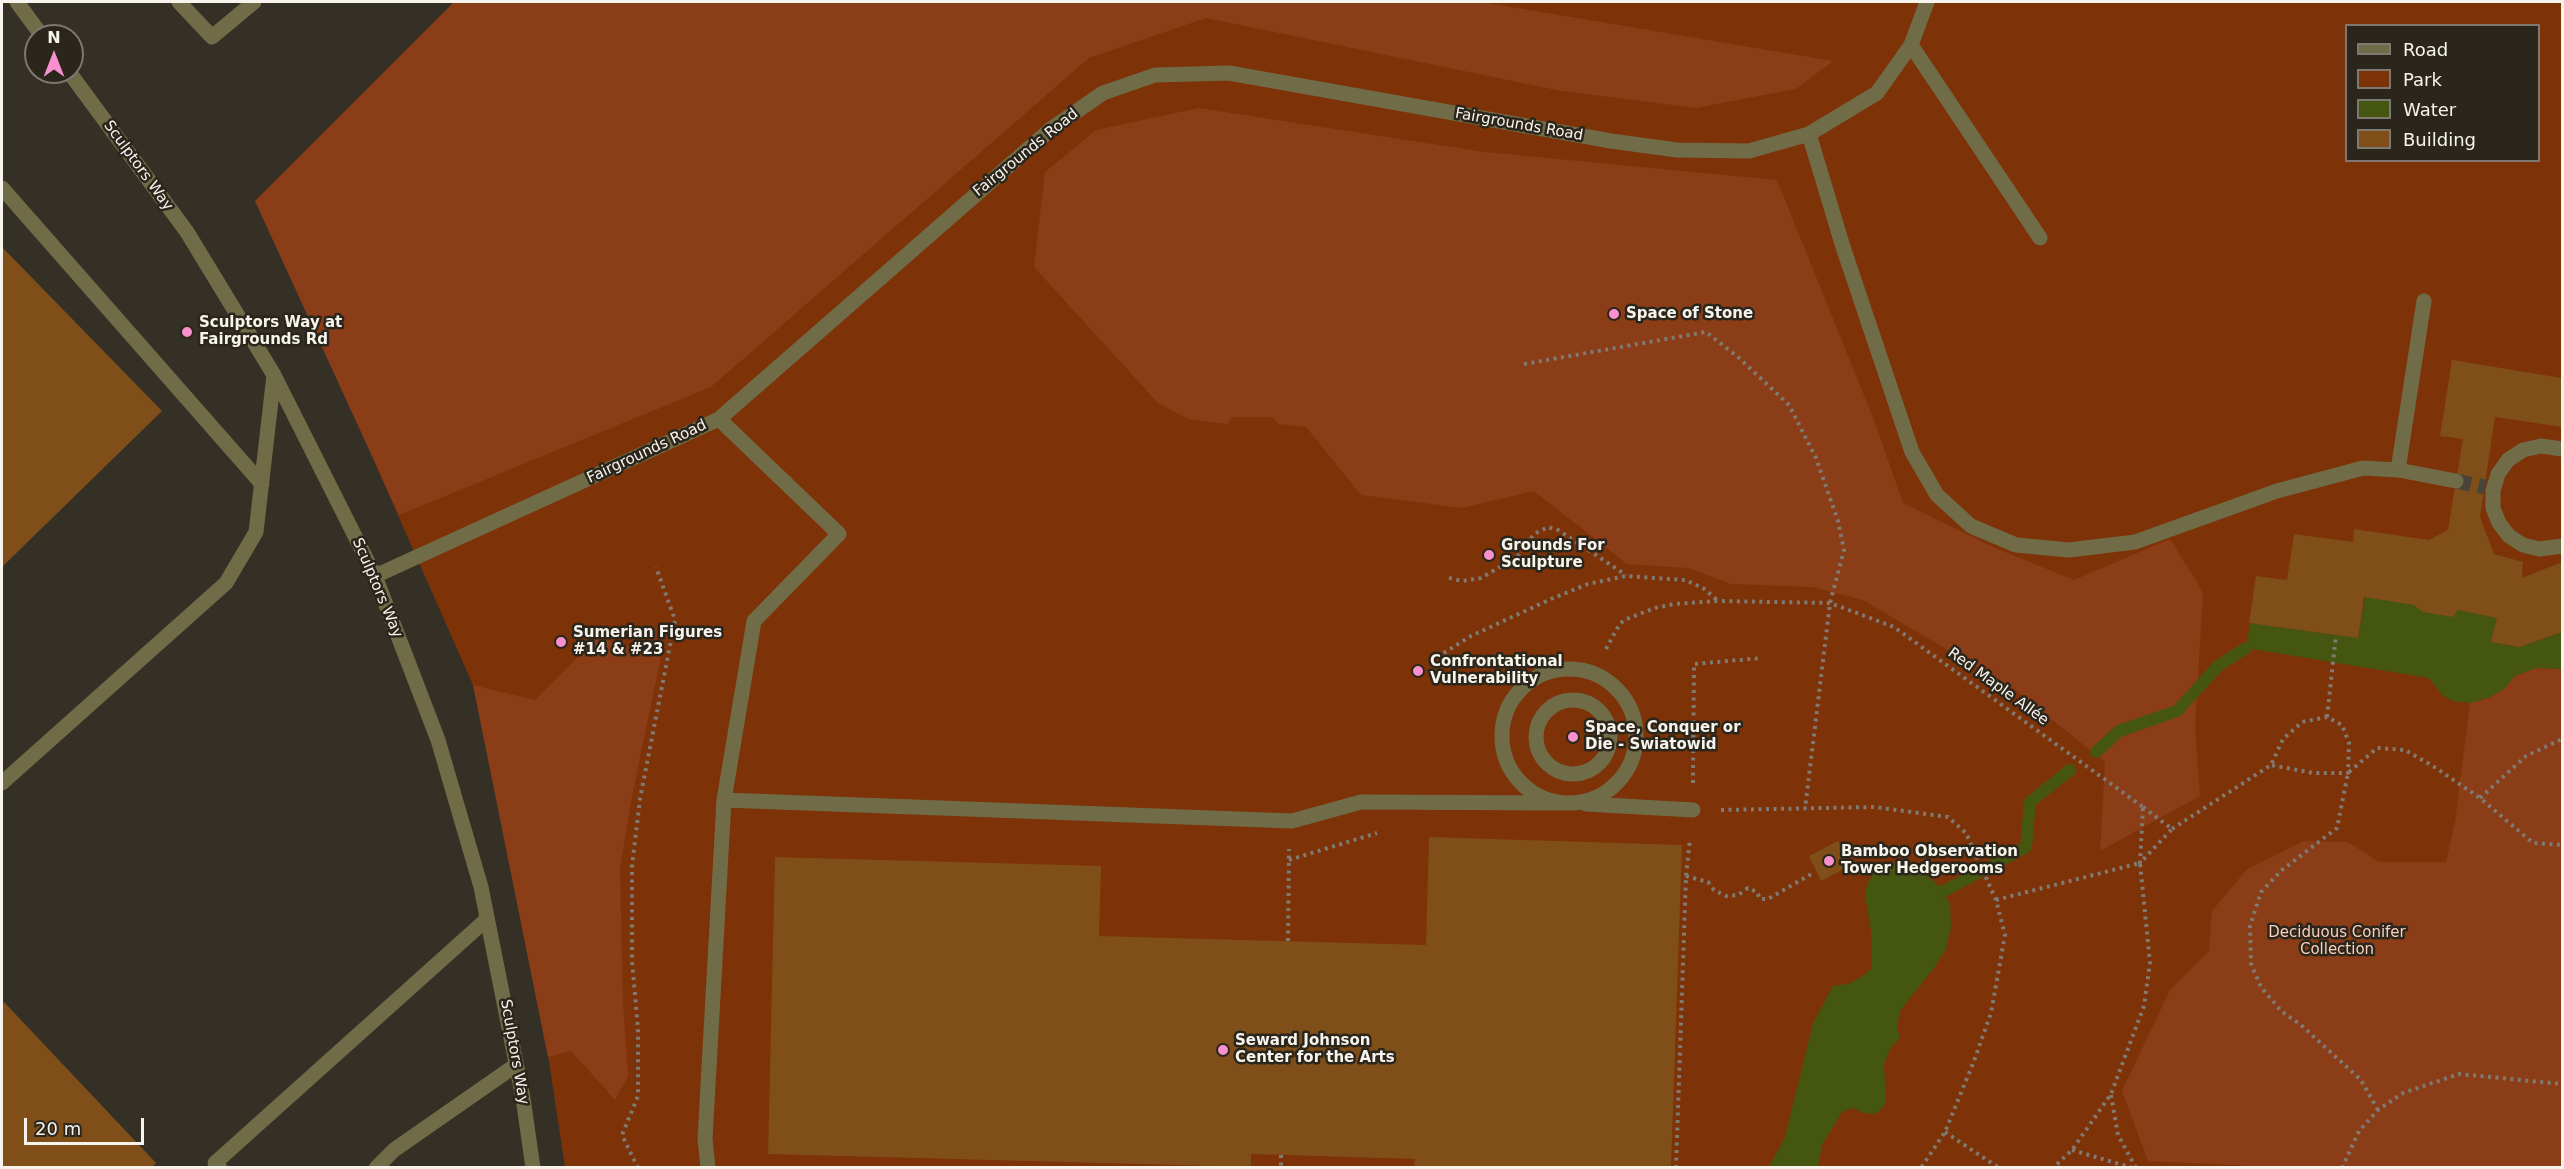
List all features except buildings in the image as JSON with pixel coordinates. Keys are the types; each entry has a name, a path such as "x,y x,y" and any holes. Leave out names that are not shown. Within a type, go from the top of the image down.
{"street":[{"path":"17,2 33,24"},
{"path":"179,2 212,37 254,2"},
{"name":"Fairgrounds Road","path":"375,576 719,419 1051,129 1103,93 1155,75 1229,73 1600,139 1677,150 1749,151 1809,134 1877,93 1911,45 1928,2"},
{"path":"1911,45 2040,238"},
{"name":"Sculptors Way","path":"78,84 187,232 274,375 375,576 438,740 481,887 516,1065 533,1167"},
{"path":"1809,134 1843,247 1912,452 1937,495 1971,526 2016,545 2069,550 2135,542 2277,491 2363,468 2398,470 2456,482"},
{"path":"2,188 262,484"},
{"path":"2398,470 2424,301"},
{"path":"2,783 225,583 256,532 274,375"},
{"path":"708,1167 705,1139 724,800 754,621 839,534 719,419"},
{"path":"2562,449 2541,446 2523,450 2508,460 2489,489 2499,523 2510,536 2523,545 2539,549 2562,546"},
{"path":"724,800 1292,821 1361,802 1566,803 1582,803 1603,795 1619,782 1632,762 1637,740 1634,717 1623,696 1607,680 1574,668 1540,675 1520,689 1508,706 1502,727 1502,748 1509,768 1522,786 1540,798 1566,803 1693,810"},
{"path":"1569,701 1581,701 1602,715 1608,726 1610,739 1607,751 1600,762 1581,774 1569,774 1548,764 1541,756 1537,744 1536,733 1546,712 1556,705 1569,701"},
{"path":"220,1167 215,1163 487,919"},
{"path":"376,1167 394,1150 516,1065"}],"path":[{"path":"1524,364 1706,332 1738,357 1789,405 1816,458 1838,520 1844,550 1830,603 1805,809"},
{"path":"1449,578 1462,581 1481,578 1517,557 1534,534 1548,527 1558,531 1626,576"},
{"path":"638,1167 622,1135 638,1096 638,1029 632,961 632,866 640,800 675,620 656,567"},
{"path":"1431,661 1471,636 1551,599 1588,584 1626,576 1685,580 1703,588 1717,601"},
{"name":"Red Maple Allée","path":"1606,649 1619,625 1638,614 1674,604 1717,601 1830,603 1893,627 2172,829"},
{"path":"2327,717 2336,635"},
{"path":"1676,1167 1686,876 1693,810 1694,664 1762,658"},
{"path":"1996,900 2140,863 2172,829 2271,765 2283,739 2302,722 2327,717 2342,725 2349,743 2348,773 2337,828 2282,870 2261,892 2250,926 2251,964 2261,987 2282,1011 2301,1025 2361,1080 2378,1110"},
{"path":"2480,798 2526,756 2562,739"},
{"path":"2271,765 2313,773 2348,773 2377,748 2405,750 2480,798 2533,843 2562,844"},
{"path":"1693,810 1875,807 1948,817 1966,833 1996,900 2005,935 1991,1013 1945,1132 1922,1167"},
{"path":"2053,1167 2072,1150 2111,1094 2144,1006 2150,963 2140,863 2143,807"},
{"path":"1289,860 1380,832"},
{"path":"1288,941 1289,849"},
{"path":"1686,876 1708,882 1714,890 1726,896 1738,895 1748,888 1757,892 1761,899 1768,899 1815,872"},
{"path":"2342,1167 2359,1131 2378,1110 2403,1093 2459,1074 2562,1084"},
{"path":"2111,1094 2118,1135 2135,1167"},
{"path":"1945,1132 1999,1167"},
{"path":"2072,1150 2135,1167"},
{"path":"1281,1155 1281,1167"}],"green space":[{"path":"454,2 1482,2 1833,61 1796,89 1696,108 1561,91 1206,18 1089,58 711,387 399,515 255,201"},
{"name":"Grounds For Sculpture","path":"1089,2 2562,2 2562,1167 565,1167 545,1035 473,685 378,470"},
{"path":"1199,108 1485,152 1777,180 1874,420 1903,503 1995,548 2074,580 2170,539 2203,592 2195,729 2200,796 2100,851 2105,762 2014,689 1863,600 1812,587 1731,584 1688,568 1627,564 1534,491 1462,508 1361,495 1306,427 1278,424 1273,417 1232,417 1228,424 1188,419 1158,403 1034,267 1045,172 1096,130"},
{"path":"598,637 661,657 632,796 620,868 623,1002 628,1076 615,1100 571,1051 548,1057 473,685 535,700"},
{"name":"Deciduous Conifer Collection","path":"2536,668 2562,669 2562,1167 2295,1168 2148,1161 2122,1091 2170,990 2209,951 2212,911 2247,869 2304,841 2348,842 2379,862 2446,862 2455,822 2470,703 2488,698 2503,689 2515,676"}],"water":[{"path":"2365,597 2497,618 2491,642 2519,647 2562,632 2562,669 2536,668 2515,676 2503,690 2488,698 2470,703 2453,701 2443,696 2429,678 2246,648 2250,623 2358,638"},
{"path":"1900,862 1918,867 1937,884 1950,904 1951,927 1946,949 1900,1011 1897,1029 1900,1037 1890,1049 1884,1064 1886,1103 1879,1112 1874,1114 1853,1108 1842,1112 1822,1145 1818,1167 1769,1167 1785,1137 1813,1023 1833,986 1848,984 1872,968 1871,931 1865,895 1867,884 1880,867"}],"waterway":[{"path":"2096,752 2119,731 2177,711 2218,666 2246,648"},
{"path":"1942,892 2026,847 2030,802 2070,770"}],"tunnel":[{"path":"2456,481 2485,487"}],"place":[{"name":"Space of Stone","path":"1614,314"},
{"name":"Sculptors Way at Fairgrounds Rd","path":"187,332"},
{"name":"Grounds For Sculpture","path":"1489,555"},
{"name":"Sumerian Figures #14 & #23","path":"561,642"},
{"name":"Confrontational Vulnerability","path":"1418,671"},
{"name":"Space, Conquer or Die - Swiatowid","path":"1573,737"},
{"name":"Bamboo Observation Tower Hedgerooms","path":"1829,861"},
{"name":"Seward Johnson Center for the Arts","path":"1223,1050"}]}
